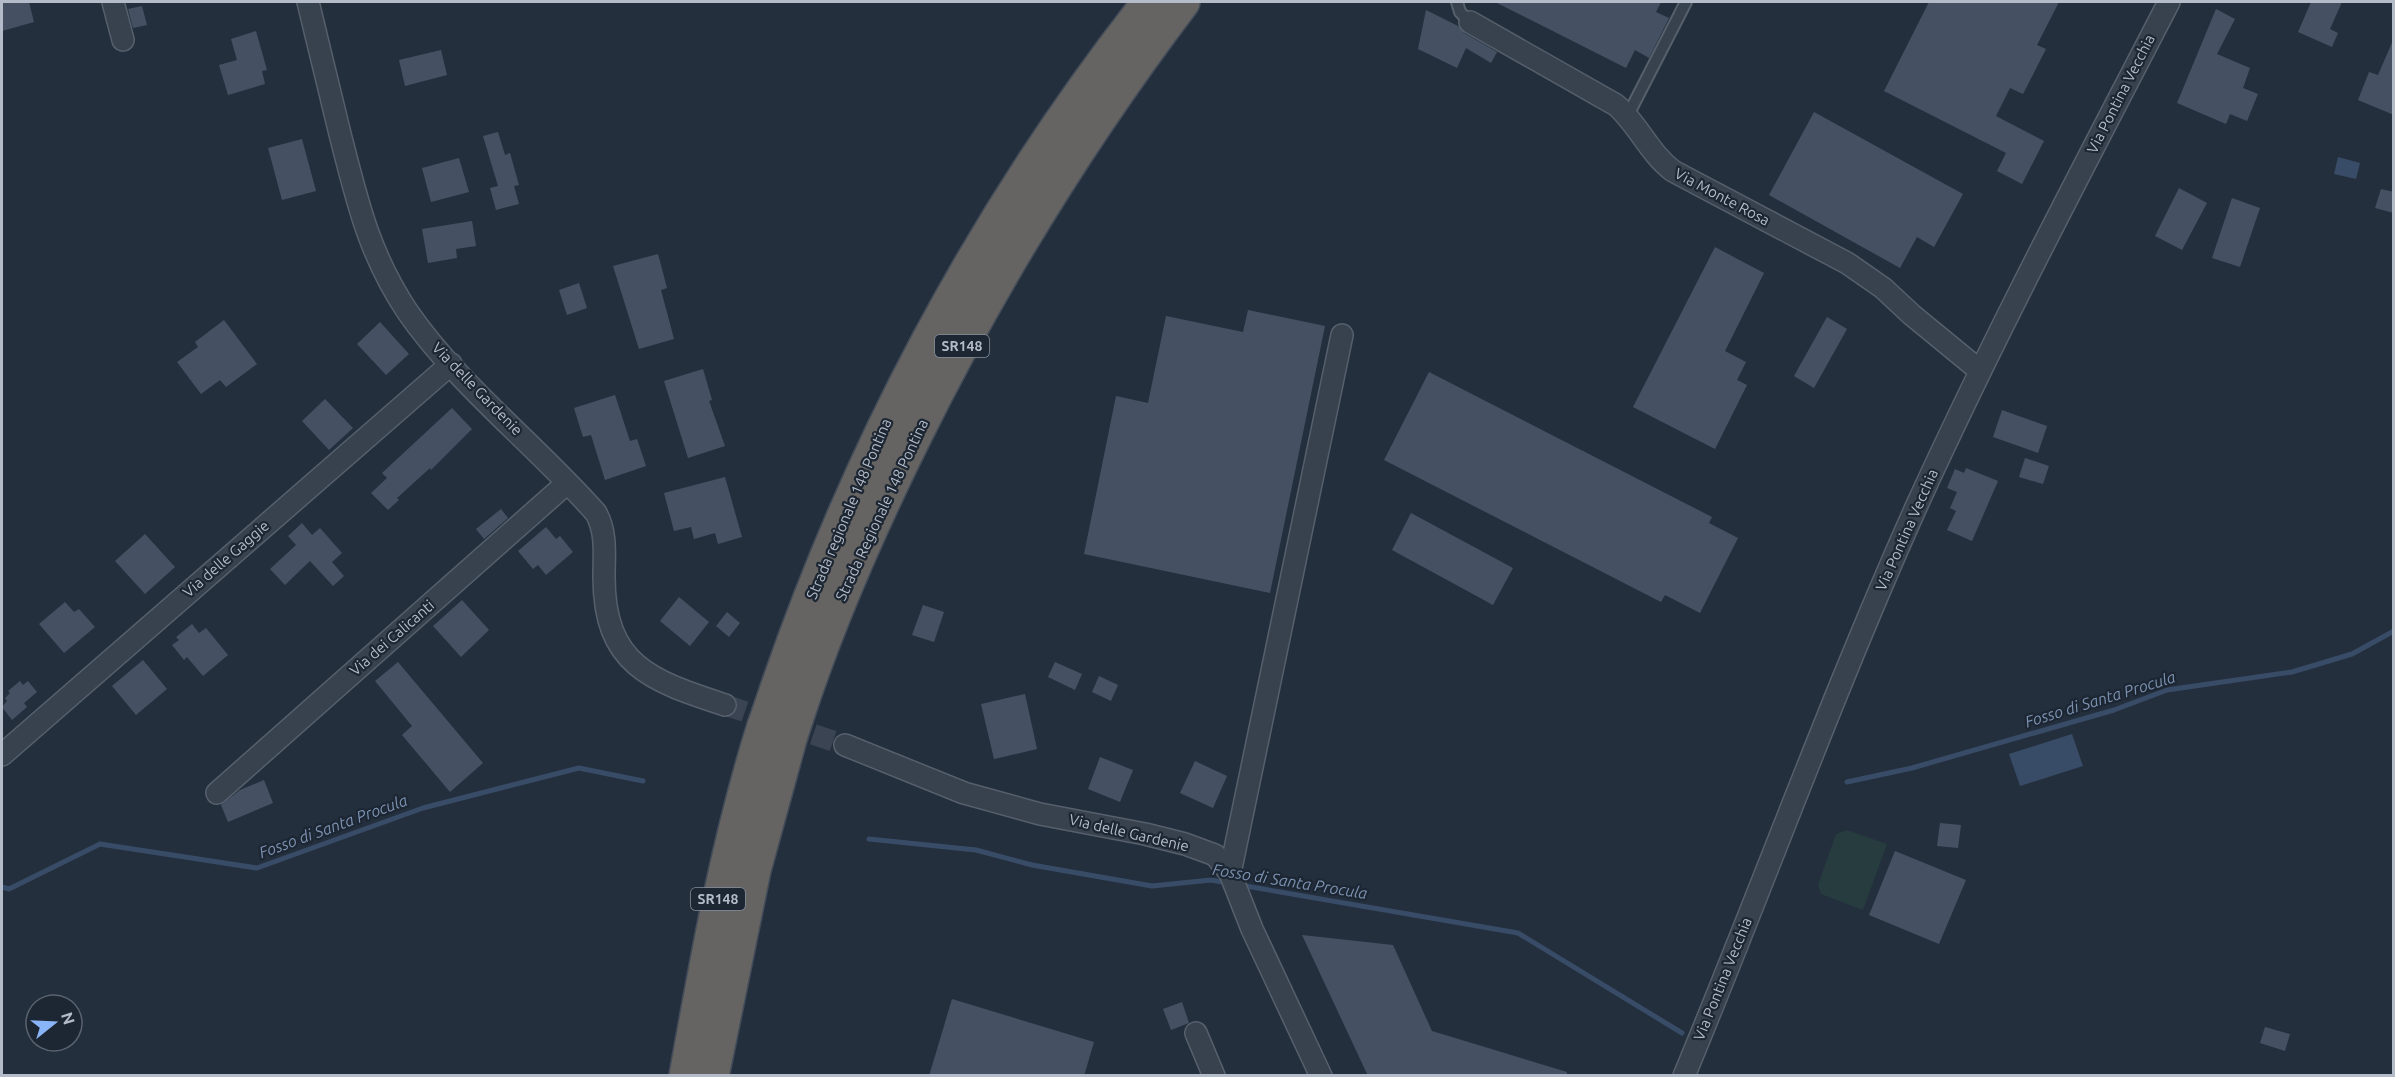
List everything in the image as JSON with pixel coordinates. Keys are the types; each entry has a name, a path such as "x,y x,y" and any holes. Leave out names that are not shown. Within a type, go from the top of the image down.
{"highway":[{"name":"Strada regionale 148 Pontina","path":"686,1076 720,890 737,818 780,723 832,547 884,427 923,347 1022,182 1089,81 1149,2"},
{"name":"Strada Regionale 148 Pontina","path":"712,1076 754,870 780,723 827,633 888,492 976,319 1069,163 1140,59 1184,2"}],"street":[{"path":"113,2 123,40"},
{"name":"Via delle Gardenie","path":"308,2 359,211 371,245 389,281 407,310 450,364 596,513 602,526 605,597 611,624 620,645 629,658 653,678 725,705"},
{"name":"Via Pontina Vecchia","path":"1684,1076 1855,650 1916,508 1979,370 2169,2"},
{"name":"Via Monte Rosa","path":"1470,22 1607,99 1628,117 1652,152 1673,171 1855,268 1883,288 1979,370"},
{"path":"1230,873 1342,335"},
{"name":"Via delle Gaggie","path":"2,755 450,364"},
{"name":"Via dei Calicanti","path":"217,793 567,483"},
{"name":"Via delle Gardenie","path":"845,745 964,793 1040,814 1145,834 1195,847 1215,855 1230,873 1244,909 1321,1076"},
{"path":"1196,1033 1214,1076"}],"lane":[{"path":"1457,2 1460,12 1470,22"},
{"path":"1628,117 1686,2"}],"green space":[{"path":"1847,830 1887,844 1863,910 1821,894 1818,885 1836,834"}],"water":[{"path":"2338,157 2360,163 2356,179 2334,174"},
{"path":"2072,734 2083,766 2020,786 2009,754"}],"building":[{"path":"2,2 29,2 34,22 2,31"},
{"path":"1495,2 1661,2 1656,12 1669,18 1649,58 1635,50 1626,68"},
{"path":"1929,2 2059,2 2037,45 2046,49 2023,94 2010,88 1996,116 2044,141 2022,184 1997,171 2006,153 1884,91"},
{"path":"2311,2 2342,2 2330,29 2338,33 2332,47 2298,32"},
{"path":"142,6 147,25 133,28 128,9"},
{"path":"2216,9 2235,19 2217,54 2250,68 2243,88 2258,94 2247,121 2230,114 2226,124 2177,103"},
{"path":"1426,10 1458,26 1464,33 1497,52 1491,63 1466,48 1457,68 1418,49"},
{"path":"256,31 267,70 262,71 265,84 228,95 219,65 237,60 231,39"},
{"path":"2394,38 2394,115 2358,100 2369,72 2378,75"},
{"path":"441,50 447,75 405,86 399,60"},
{"path":"1814,112 1963,194 1934,247 1917,237 1900,268 1769,195"},
{"path":"498,132 505,155 510,153 519,185 514,186 519,204 496,210 490,188 498,186 483,136"},
{"path":"302,139 316,191 282,200 268,148"},
{"path":"459,158 469,192 431,202 422,168"},
{"path":"2179,188 2207,203 2182,250 2155,236"},
{"path":"2381,189 2394,192 2394,213 2375,208"},
{"path":"2232,198 2260,208 2240,267 2212,258"},
{"path":"472,221 476,246 456,249 457,258 428,263 422,229"},
{"path":"1715,247 1764,273 1725,351 1746,362 1737,380 1747,385 1715,449 1633,407"},
{"path":"658,254 667,288 661,290 674,339 639,349 613,266"},
{"path":"579,283 587,308 567,315 559,290"},
{"path":"1248,310 1325,326 1270,593 1084,554 1116,396 1148,403 1166,316 1243,332"},
{"path":"1827,317 1847,329 1814,388 1794,376"},
{"path":"224,320 257,364 226,387 220,380 201,394 177,362 198,347 195,342"},
{"path":"380,322 409,354 386,375 357,344"},
{"path":"703,369 712,400 709,401 725,446 688,458 664,381"},
{"path":"1429,372 1712,517 1709,523 1738,538 1700,613 1665,595 1661,602 1384,460"},
{"path":"615,395 630,441 637,439 646,466 605,480 591,435 583,437 574,408"},
{"path":"325,399 353,428 329,450 302,421"},
{"path":"452,408 472,429 431,470 430,468 397,498 399,500 388,510 371,493 387,478 382,473"},
{"path":"2002,410 2047,426 2038,453 1993,437"},
{"path":"2025,458 2049,466 2043,484 2019,477"},
{"path":"1966,468 1998,481 1972,541 1947,530 1956,511 1950,508 1957,492 1947,488 1955,469 1964,473"},
{"path":"725,477 742,537 718,544 715,533 694,539 691,527 674,531 664,493"},
{"path":"501,509 508,518 484,539 476,529"},
{"path":"1411,513 1513,568 1493,605 1392,550"},
{"path":"302,523 312,535 320,528 342,553 332,562 344,576 333,586 310,561 285,585 270,569 296,545 288,536"},
{"path":"546,527 556,539 560,536 573,552 546,575 538,565 533,569 518,551"},
{"path":"145,534 175,567 145,594 115,561"},
{"path":"679,597 709,622 690,646 660,621"},
{"path":"462,600 489,630 461,657 433,626"},
{"path":"65,602 74,612 79,609 95,627 64,653 39,624"},
{"path":"923,605 944,612 934,642 912,635"},
{"path":"727,612 740,623 729,637 716,626"},
{"path":"192,624 199,633 206,628 228,655 203,676 187,657 184,660 172,645 179,640 176,637"},
{"path":"143,660 167,689 136,715 112,686"},
{"path":"398,662 483,763 450,792 402,735 412,726 375,681"},
{"path":"1055,662 1082,674 1075,690 1048,677"},
{"path":"1099,676 1118,685 1111,701 1092,692"},
{"path":"20,681 23,685 28,681 37,692 24,703 27,707 12,720 2,707 7,701 5,698 10,693 8,691"},
{"path":"1025,694 1037,749 994,759 981,704"},
{"path":"1100,757 1133,770 1120,802 1088,789"},
{"path":"1195,761 1227,776 1213,808 1180,793"},
{"path":"264,780 273,803 228,822 221,805 240,790"},
{"path":"1940,823 1961,825 1958,848 1937,846"},
{"path":"1895,851 1966,880 1939,944 1869,915"},
{"path":"1302,935 1393,945 1432,1031 1567,1072 1567,1076 1368,1076"},
{"path":"952,999 1094,1042 1084,1076 929,1076"},
{"path":"1182,1002 1189,1023 1171,1030 1163,1009"},
{"path":"2265,1027 2290,1034 2285,1051 2260,1043"}],"waterway":[{"name":"Fosso di Santa Procula","path":"1847,782 1912,768 2114,710 2167,690 2292,672 2352,654 2394,631"},
{"name":"Fosso di Santa Procula","path":"2,887 9,889 100,844 257,868 423,808 579,768 643,781"},
{"name":"Fosso di Santa Procula","path":"869,839 976,850 1032,865 1152,886 1211,880 1228,883"},
{"name":"Fosso di Santa Procula","path":"1240,885 1518,933 1682,1033"}],"tunnel":[{"path":"725,705 845,745"}]}
